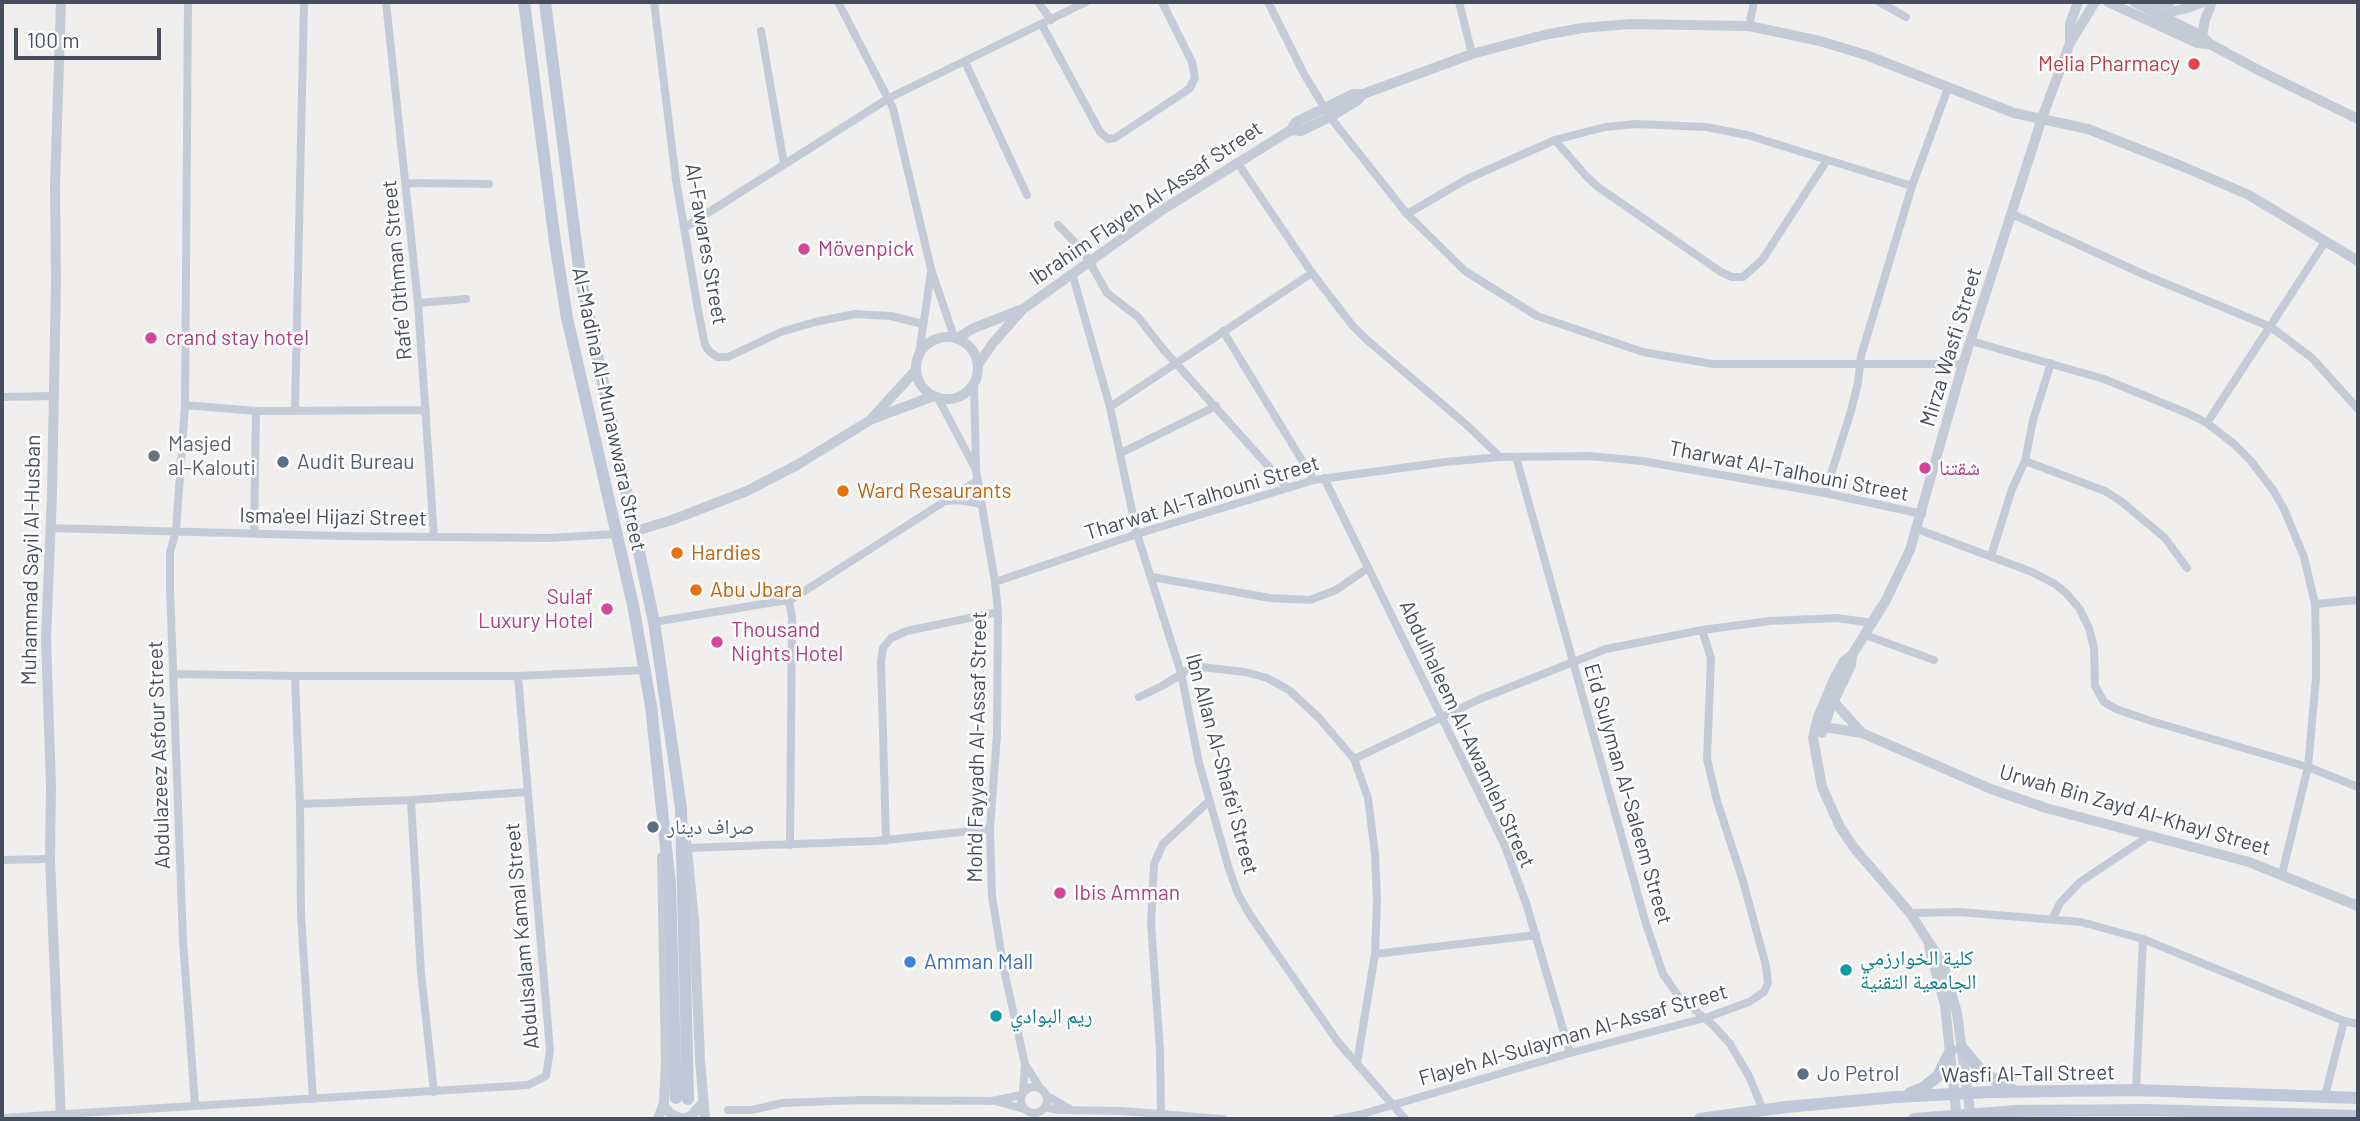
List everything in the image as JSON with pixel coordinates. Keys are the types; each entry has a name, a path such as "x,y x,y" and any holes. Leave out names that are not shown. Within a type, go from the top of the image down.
{"main road":[{"name":"Al-Madina Al-Munawwara Street","path":"524,2 562,286 577,364 633,605 656,740 673,937 682,1099 681,808 654,622 580,275 545,2"},
{"path":"1896,1097 1931,1083 1957,1049 1983,1073 2016,1092"},
{"name":"Wasfi Al-Tall Street","path":"1700,1119 1763,1110 1962,1093 2136,1090 2358,1098"},
{"name":"Wasfi Al-Tall Street","path":"1914,1119 2017,1111 2147,1110 2217,1116 2358,1116"},
{"path":"2004,1119 2017,1111"}],"street":[{"name":"Muhammad Sayil Al-Husban","path":"61,2 57,78 56,281 46,639 51,786 50,859 61,1117"},
{"name":"Abdulazeez Asfour Street","path":"188,2 185,405 176,531 170,552 170,569 183,941 195,1105"},
{"path":"295,411 304,2"},
{"name":"Rafe' Othman Street","path":"386,2 418,303 434,537"},
{"name":"Al-Fawares Street","path":"654,2 684,228 705,345 717,357 735,355 781,332 855,314 891,316 923,324"},
{"path":"838,2 889,98 901,136 931,270 955,338"},
{"path":"1038,2 1051,20"},
{"path":"684,228 889,98 1086,2"},
{"path":"1042,24 1100,132 1108,139 1115,138 1189,89 1194,82 1192,62 1162,2"},
{"path":"1268,2 1327,112 1407,214 1449,258 1489,287 1537,316 1643,352 1723,365 1963,364"},
{"path":"1459,2 1472,54"},
{"path":"1749,26 1754,2"},
{"path":"1879,2 1906,17"},
{"name":"Mirza Wasfi Street","path":"2070,43 2070,24 2078,2"},
{"name":"Mirza Wasfi Street","path":"1962,1093 1954,998 1947,973 1938,953 1910,913 1855,849 1840,827 1822,787 1813,738 1824,701 1844,662 1865,635 1899,576 1922,514 1963,364 2042,118 2070,43 2095,2"},
{"path":"2108,2 2132,6 2197,43 2206,40"},
{"path":"2145,13 2170,2"},
{"path":"2160,15 2203,2"},
{"path":"2206,40 2205,20 2212,2"},
{"path":"2145,13 2160,15 2358,119"},
{"name":"Ibrahim Flayeh Al-Assaf Street","path":"978,365 1023,309 1089,260 1237,162 1291,130 1301,131 1327,112 1357,101 1363,94 1472,54 1544,35 1582,28 1630,24 1749,26 1796,35 1866,55 2014,113 2112,137 2184,167 2249,195 2358,261"},
{"path":"761,31 784,164"},
{"path":"965,62 1027,195"},
{"path":"1825,493 1851,411 1860,364 1912,187 1948,88"},
{"path":"1407,214 1467,179 1555,140 1605,127 1668,124 1706,127 1774,142 1912,187"},
{"path":"1555,140 1598,187 1732,277 1743,277 1762,260 1827,160"},
{"path":"1237,162 1340,311 1367,340 1417,381 1500,457"},
{"path":"406,183 489,184"},
{"path":"2012,214 2145,275 2271,327 2312,358 2332,377 2358,409"},
{"path":"1058,225 1084,252 1103,289 1138,317 1175,363 1287,487"},
{"path":"2207,423 2325,242"},
{"path":"919,354 928,343 940,337 955,338 971,348 978,365 974,383 965,393 952,399 936,397 918,381 916,370 931,270"},
{"name":"Ibn Allan Al-Shafe'i Street","path":"1072,273 1110,407 1137,534 1181,673 1209,801 1238,894 1321,1018 1405,1119"},
{"path":"1110,407 1312,274"},
{"path":"418,303 466,299"},
{"name":"Ibrahim Flayeh Al-Assaf Street","path":"955,338 1023,309"},
{"path":"1223,331 1314,480"},
{"path":"1971,341 2104,379 2207,423 2251,461 2273,489 2304,557 2315,604 2316,678 2308,767 2282,874"},
{"path":"1991,556 2008,500 2025,461 2035,412 2051,363"},
{"path":"872,419 916,370"},
{"name":"Moh'd Fayyadh Al-Assaf Street","path":"974,383 977,475 998,612 997,735 990,829 995,919 1024,1064 1022,1093"},
{"path":"2,397 52,396"},
{"path":"636,531 747,491 797,465 872,419 936,397"},
{"name":"Moh'd Fayyadh Al-Assaf Street","path":"936,397 977,475"},
{"path":"185,405 256,411 426,410"},
{"path":"1121,453 1216,406"},
{"path":"254,534 256,411"},
{"name":"Tharwat Al-Talhouni Street","path":"995,582 1137,534 1314,480 1500,457 1589,456 1642,461 1825,493 1922,514"},
{"name":"Eid Sulyman Al-Saleem Street","path":"1516,457 1646,924 1663,974 1679,997 1705,1018 1737,1054 1763,1110"},
{"path":"2025,461 2085,482 2122,502 2165,538 2187,568"},
{"path":"654,622 789,601 944,501 977,475"},
{"name":"Abdulhaleem Al-Awamleh Street","path":"1324,478 1504,844 1536,934 1570,1053"},
{"path":"944,501 982,504"},
{"name":"Isma'eel Hijazi Street","path":"50,528 434,537 548,538 616,534"},
{"path":"1917,529 2042,576 2074,601 2092,636 2094,677 2098,695 2104,702 2151,721 2308,767 2358,787"},
{"path":"1152,577 1270,598 1310,600 1336,590 1368,568"},
{"path":"2315,604 2358,600"},
{"path":"789,601 792,617 790,845"},
{"path":"886,841 881,661 883,648 891,638 907,631 998,612"},
{"path":"1353,759 1525,679 1606,649 1702,630 1770,621 1820,618 1872,623"},
{"name":"Flayeh Al-Sulayman Al-Assaf Street","path":"1337,1119 1705,1018 1749,1002 1764,992 1768,983 1766,966 1707,759 1711,658 1702,630"},
{"path":"1865,635 1934,660"},
{"name":"Mirza Wasfi Street","path":"1815,748 1852,655"},
{"path":"1139,697 1172,681 1181,673 1201,667 1245,672 1267,678 1289,690 1304,703 1353,759 1368,798 1375,853 1377,900 1375,954 1357,1063"},
{"path":"173,674 519,676 645,670"},
{"path":"295,676 301,915 313,1099"},
{"name":"Abdulsalam Kamal Street","path":"2,1118 61,1117 195,1105 528,1085 546,1076 550,1049 519,676"},
{"name":"Urwah Bin Zayd Al-Khayl Street","path":"1834,702 1862,733"},
{"name":"Urwah Bin Zayd Al-Khayl Street","path":"1824,727 1862,733 2016,798 2249,862 2358,906"},
{"path":"300,804 527,792"},
{"path":"411,800 421,973 434,1092"},
{"path":"1161,1114 1160,1051 1151,922 1154,863 1163,844 1209,801"},
{"name":"Al-Madina Al-Munawwara Street","path":"681,808 689,848 702,1104 705,1119"},
{"name":"Al-Madina Al-Munawwara Street","path":"658,1119 663,1106 666,1062 663,822"},
{"path":"689,848 886,841 990,829"},
{"path":"2053,918 2060,903 2080,882 2149,836"},
{"path":"2,860 50,859"},
{"path":"1910,913 1959,912 2081,922 2143,939 2344,1021 2358,1024"},
{"path":"1375,954 1536,934"},
{"path":"2136,1090 2143,939"},
{"path":"2325,1096 2344,1021"},
{"name":"Moh'd Fayyadh Al-Assaf Street","path":"1024,1064 1040,1088"},
{"path":"728,1110 752,1110 782,1103 837,1100 992,1101 1022,1093 1031,1087 1040,1088 1047,1096 1070,1109"},
{"path":"1022,1093 1021,1103 1029,1114"},
{"path":"1962,1093 1971,1116"},
{"path":"1957,1117 1962,1093"},
{"path":"1045,1119 1047,1096"},
{"path":"992,1101 1029,1114 1038,1113 1044,1108 1223,1119"},
{"path":"663,1106 671,1114 684,1119 691,1116 702,1104"}],"place":[{"name":"Melia Pharmacy","path":"2194,64"},
{"name":"Mövenpick","path":"804,249"},
{"name":"crand stay hotel","path":"151,338"},
{"name":"Masjed al-Kalouti","path":"154,456"},
{"name":"Audit Bureau","path":"283,462"},
{"name":"شقتنا","path":"1925,468"},
{"name":"Ward Resaurants","path":"843,491"},
{"name":"Hardies","path":"677,553"},
{"name":"Abu Jbara","path":"696,590"},
{"name":"Sulaf Luxury Hotel","path":"607,609"},
{"name":"Thousand Nights Hotel","path":"717,642"},
{"name":"صراف دينار","path":"653,827"},
{"name":"Ibis Amman","path":"1060,893"},
{"name":"Amman Mall","path":"910,962"},
{"name":"كلية الخوارزمي الجامعية التقنية","path":"1846,970"},
{"name":"ريم البوادي","path":"996,1016"},
{"name":"Jo Petrol","path":"1803,1074"}]}
